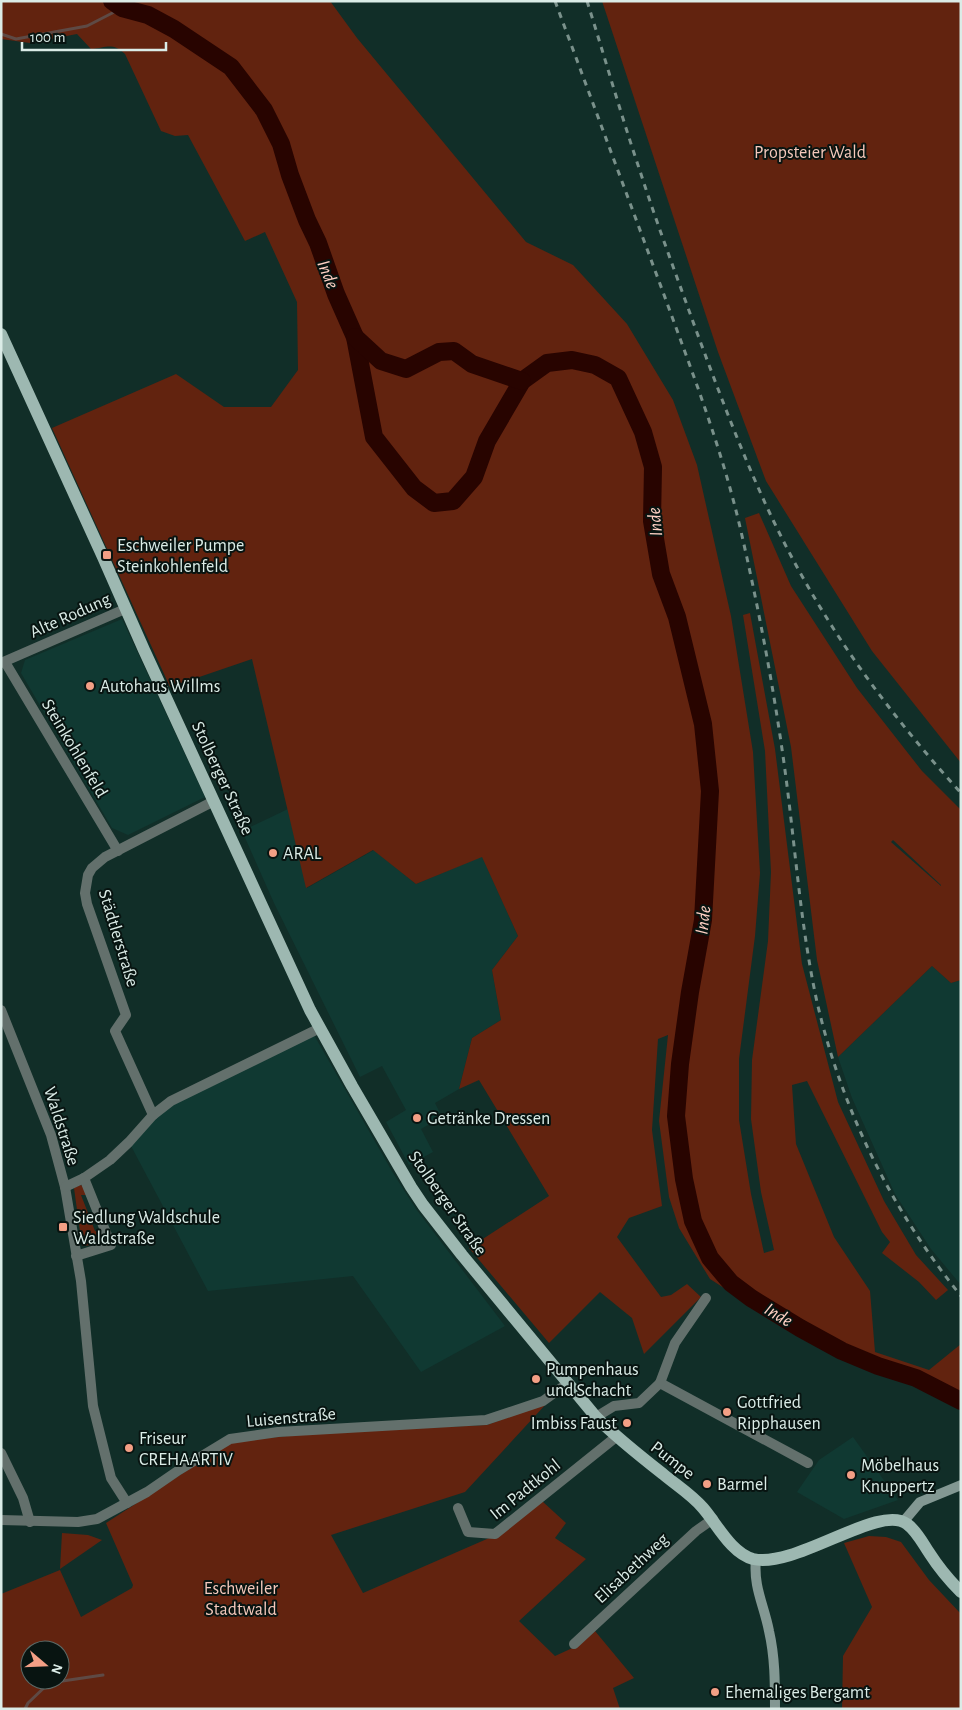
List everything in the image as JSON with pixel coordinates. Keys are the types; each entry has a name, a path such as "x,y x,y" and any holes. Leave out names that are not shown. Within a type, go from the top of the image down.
{"main road":[{"name":"Stolberger Straße","path":"1,334 104,557 125,609 320,1028 411,1188 462,1256 568,1383"},
{"name":"Pumpe","path":"568,1383 596,1417 616,1437 684,1490 713,1519 738,1551 756,1560"},
{"path":"904,1522 920,1502 961,1485"},
{"path":"775,1709 775,1666 769,1630 755,1580 756,1560 780,1557 813,1548 883,1519 894,1518 904,1522 915,1532 948,1579 961,1592"}],"street":[{"name":"Alte Rodung","path":"3,663 125,609"},
{"name":"Steinkohlenfeld","path":"3,663 118,851"},
{"name":"Städtlerstraße","path":"153,1115 115,1031 126,1015 86,898 86,884 92,868 105,857 214,802"},
{"name":"Waldstraße","path":"3,1016 51,1135 65,1188 81,1281 93,1406 111,1478 126,1503"},
{"path":"65,1188 84,1178 110,1160 153,1115 171,1101 320,1028"},
{"name":"Waldstraße","path":"76,1256 111,1245 84,1178"},
{"path":"596,1417 614,1406 639,1403 660,1383 676,1343 706,1298"},
{"name":"Luisenstraße","path":"1,1520 78,1522 97,1519 147,1492 230,1439 288,1431 486,1420 543,1400 568,1383"},
{"path":"660,1383 808,1463"},
{"name":"Im Padtkohl","path":"458,1508 468,1532 495,1534 616,1437"},
{"path":"1,1453 23,1498 30,1522"},
{"name":"Elisabethweg","path":"574,1644 696,1531 713,1519"}],"shaded area":[{"path":"122,619 205,797 128,835 112,828 21,673 25,660"},
{"path":"288,809 307,888 374,850 416,884 482,856 518,936 492,970 501,1020 472,1038 459,1089 435,1103 442,1117 421,1129 433,1152 409,1165 386,1122 406,1110 382,1066 360,1077 274,903 242,831"},
{"path":"932,966 951,983 961,980 961,1285 931,1249 895,1194 852,1098 838,1057"},
{"path":"314,1035 393,1173 416,1209 505,1326 421,1372 353,1276 208,1291 131,1146 156,1117 174,1104"},
{"path":"853,1437 898,1500 844,1519 797,1492 819,1460"}],"green space":[{"path":"1,1 330,1 357,38 526,242 573,265 627,324 673,400 697,465 731,616 753,752 760,873 755,936 739,1059 739,1120 751,1194 764,1253 774,1250 761,1192 751,1119 752,1060 768,941 771,872 765,751 743,615 750,613 775,749 802,964 838,1102 884,1201 916,1255 948,1290 936,1300 919,1282 882,1253 890,1242 882,1232 807,1081 792,1085 796,1144 834,1237 870,1291 875,1352 929,1370 961,1344 961,1406 916,1383 840,1357 796,1334 710,1279 679,1228 669,1197 659,1121 668,1035 658,1039 652,1130 662,1206 629,1218 617,1237 661,1297 671,1295 687,1284 701,1297 644,1354 632,1318 600,1292 549,1343 469,1248 549,1196 479,1080 459,1089 472,1038 501,1020 492,970 518,936 482,857 416,884 373,850 306,888 252,659 170,687 52,428 176,374 224,407 271,407 298,370 297,302 265,232 245,241 188,135 175,136 161,131 125,54 113,47 91,49 77,34 30,43 1,39"},
{"name":"Propsteier Wald","path":"602,1 961,1 961,763 872,651 766,481 718,352"},
{"path":"759,513 791,586 857,688 922,771 961,810 961,980 951,983 932,966 838,1057 817,960 791,747 745,518","holes":["893,840 941,886 891,842"]},
{"path":"80,1185 84,1186 88,1195 81,1195 95,1231 103,1232 106,1237 101,1244 82,1246 74,1188"},
{"name":"Eschweiler Stadtwald","path":"547,1403 465,1492 331,1535 363,1593 496,1535 542,1501 566,1523 555,1538 586,1559 519,1621 555,1656 579,1645 595,1631 634,1678 613,1688 620,1709 1,1709 1,1594 60,1570 81,1617 132,1588 133,1585 106,1523 231,1442 316,1433 487,1425"},
{"path":"62,1533 88,1535 102,1540 60,1569"},
{"path":"869,1536 886,1537 901,1542 929,1580 961,1614 961,1709 842,1709 843,1656 872,1607 844,1543"}],"waterway":[{"name":"Inde","path":"112,1 122,8 148,15 174,29 231,67 264,110 281,144 290,175 307,220 355,337 374,437 414,488 434,503 453,501 474,477 487,441 522,381 547,363 572,360 595,365 618,378 643,432 653,467 652,521 661,574 677,617 703,724 710,791 703,920 680,1064 676,1116 684,1179 693,1221 710,1258 731,1283 751,1298 842,1351 878,1366 916,1378 961,1401"},
{"path":"1,34 16,39 87,26 122,8"},
{"path":"355,337 381,361 406,369 439,352 454,351 472,364 522,381"},
{"path":"25,1709 28,1703 49,1683 103,1675"}],"railway":[{"path":"555,1 695,379 715,437 740,527 770,674 784,763 806,943 827,1042 855,1120 872,1157 912,1229 961,1296"},
{"path":"587,1 633,150 667,250 747,463 777,527 810,590 843,644 899,720 961,793"}],"place":[{"name":"Eschweiler Pumpe Steinkohlenfeld","path":"107,555"},
{"name":"Autohaus Willms","path":"90,686"},
{"name":"ARAL","path":"273,853"},
{"name":"Getränke Dressen","path":"417,1118"},
{"name":"Siedlung Waldschule Waldstraße","path":"63,1227"},
{"name":"Pumpenhaus und Schacht","path":"536,1379"},
{"name":"Gottfried Ripphausen","path":"727,1412"},
{"name":"Imbiss Faust","path":"627,1423"},
{"name":"Friseur CREHAARTIV","path":"129,1448"},
{"name":"Möbelhaus Knuppertz","path":"851,1475"},
{"name":"Barmel","path":"707,1484"},
{"name":"Ehemaliges Bergamt","path":"715,1692"}]}
